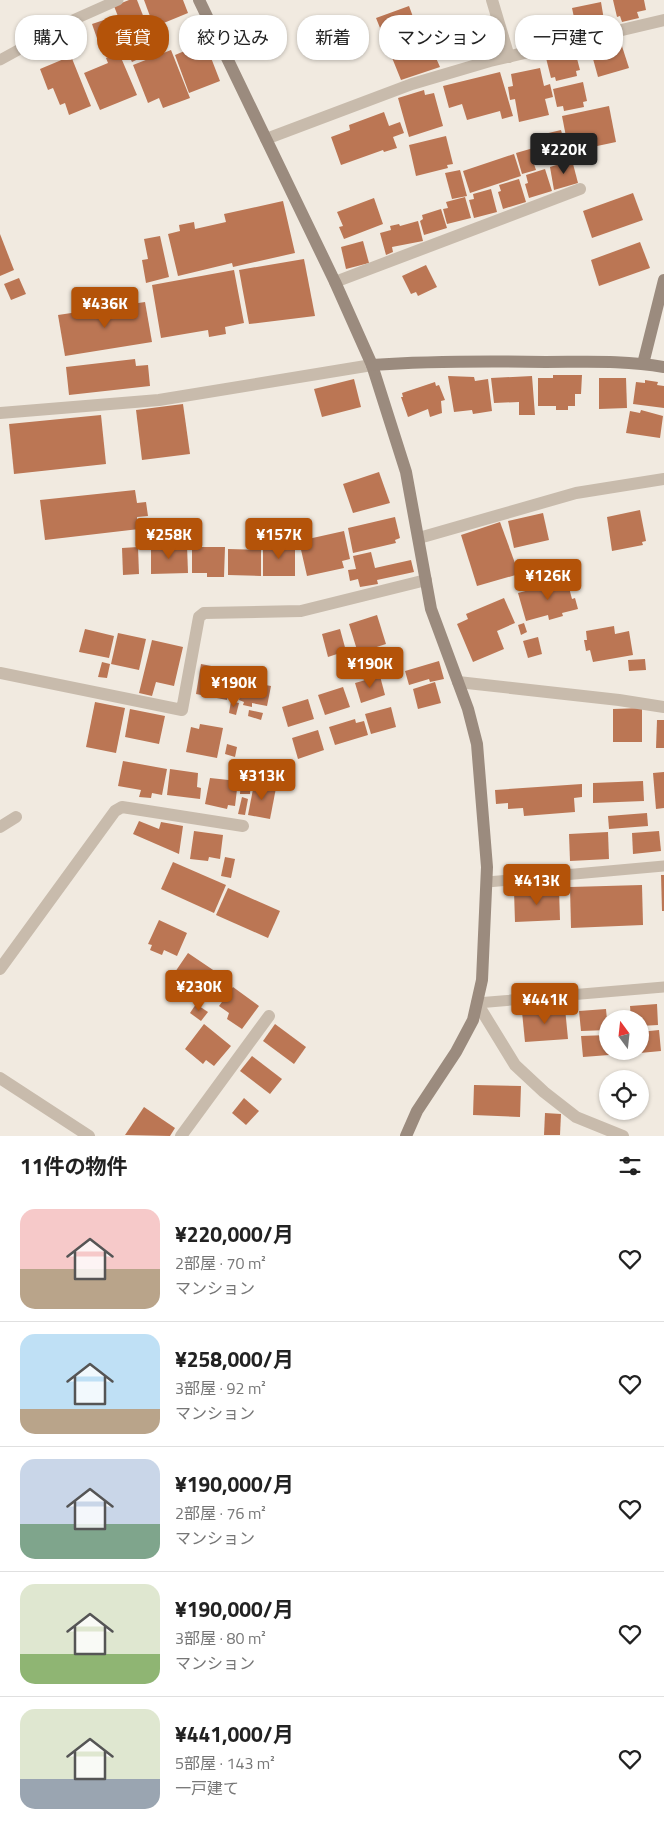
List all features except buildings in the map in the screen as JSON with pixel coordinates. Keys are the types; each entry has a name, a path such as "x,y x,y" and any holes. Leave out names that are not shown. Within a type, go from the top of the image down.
{"street":[{"path":"200,0 335,282 372,365 406,472 431,609 468,709 477,744 487,882 482,980 473,1020 465,1036 417,1111 406,1136"},
{"path":"492,0 509,58"},
{"path":"266,140 412,84 664,20"},
{"path":"335,282 580,189"},
{"path":"643,364 664,280"},
{"path":"0,413 159,400 372,365 431,361 643,364 664,368"},
{"path":"419,538 576,493 664,478"},
{"path":"0,673 182,710 199,617 204,613 301,611 426,580"},
{"path":"458,682 619,700 664,707"},
{"path":"0,969 114,811 122,806 243,826"},
{"path":"0,827 16,817"},
{"path":"477,1002 515,1065 536,1086 576,1117 623,1136"},
{"path":"181,1136 269,1016"},
{"path":"0,1078 89,1136"}],"lane":[{"path":"0,60 73,20 118,0"},
{"path":"487,882 664,866"},
{"path":"477,1002 664,987"}]}
